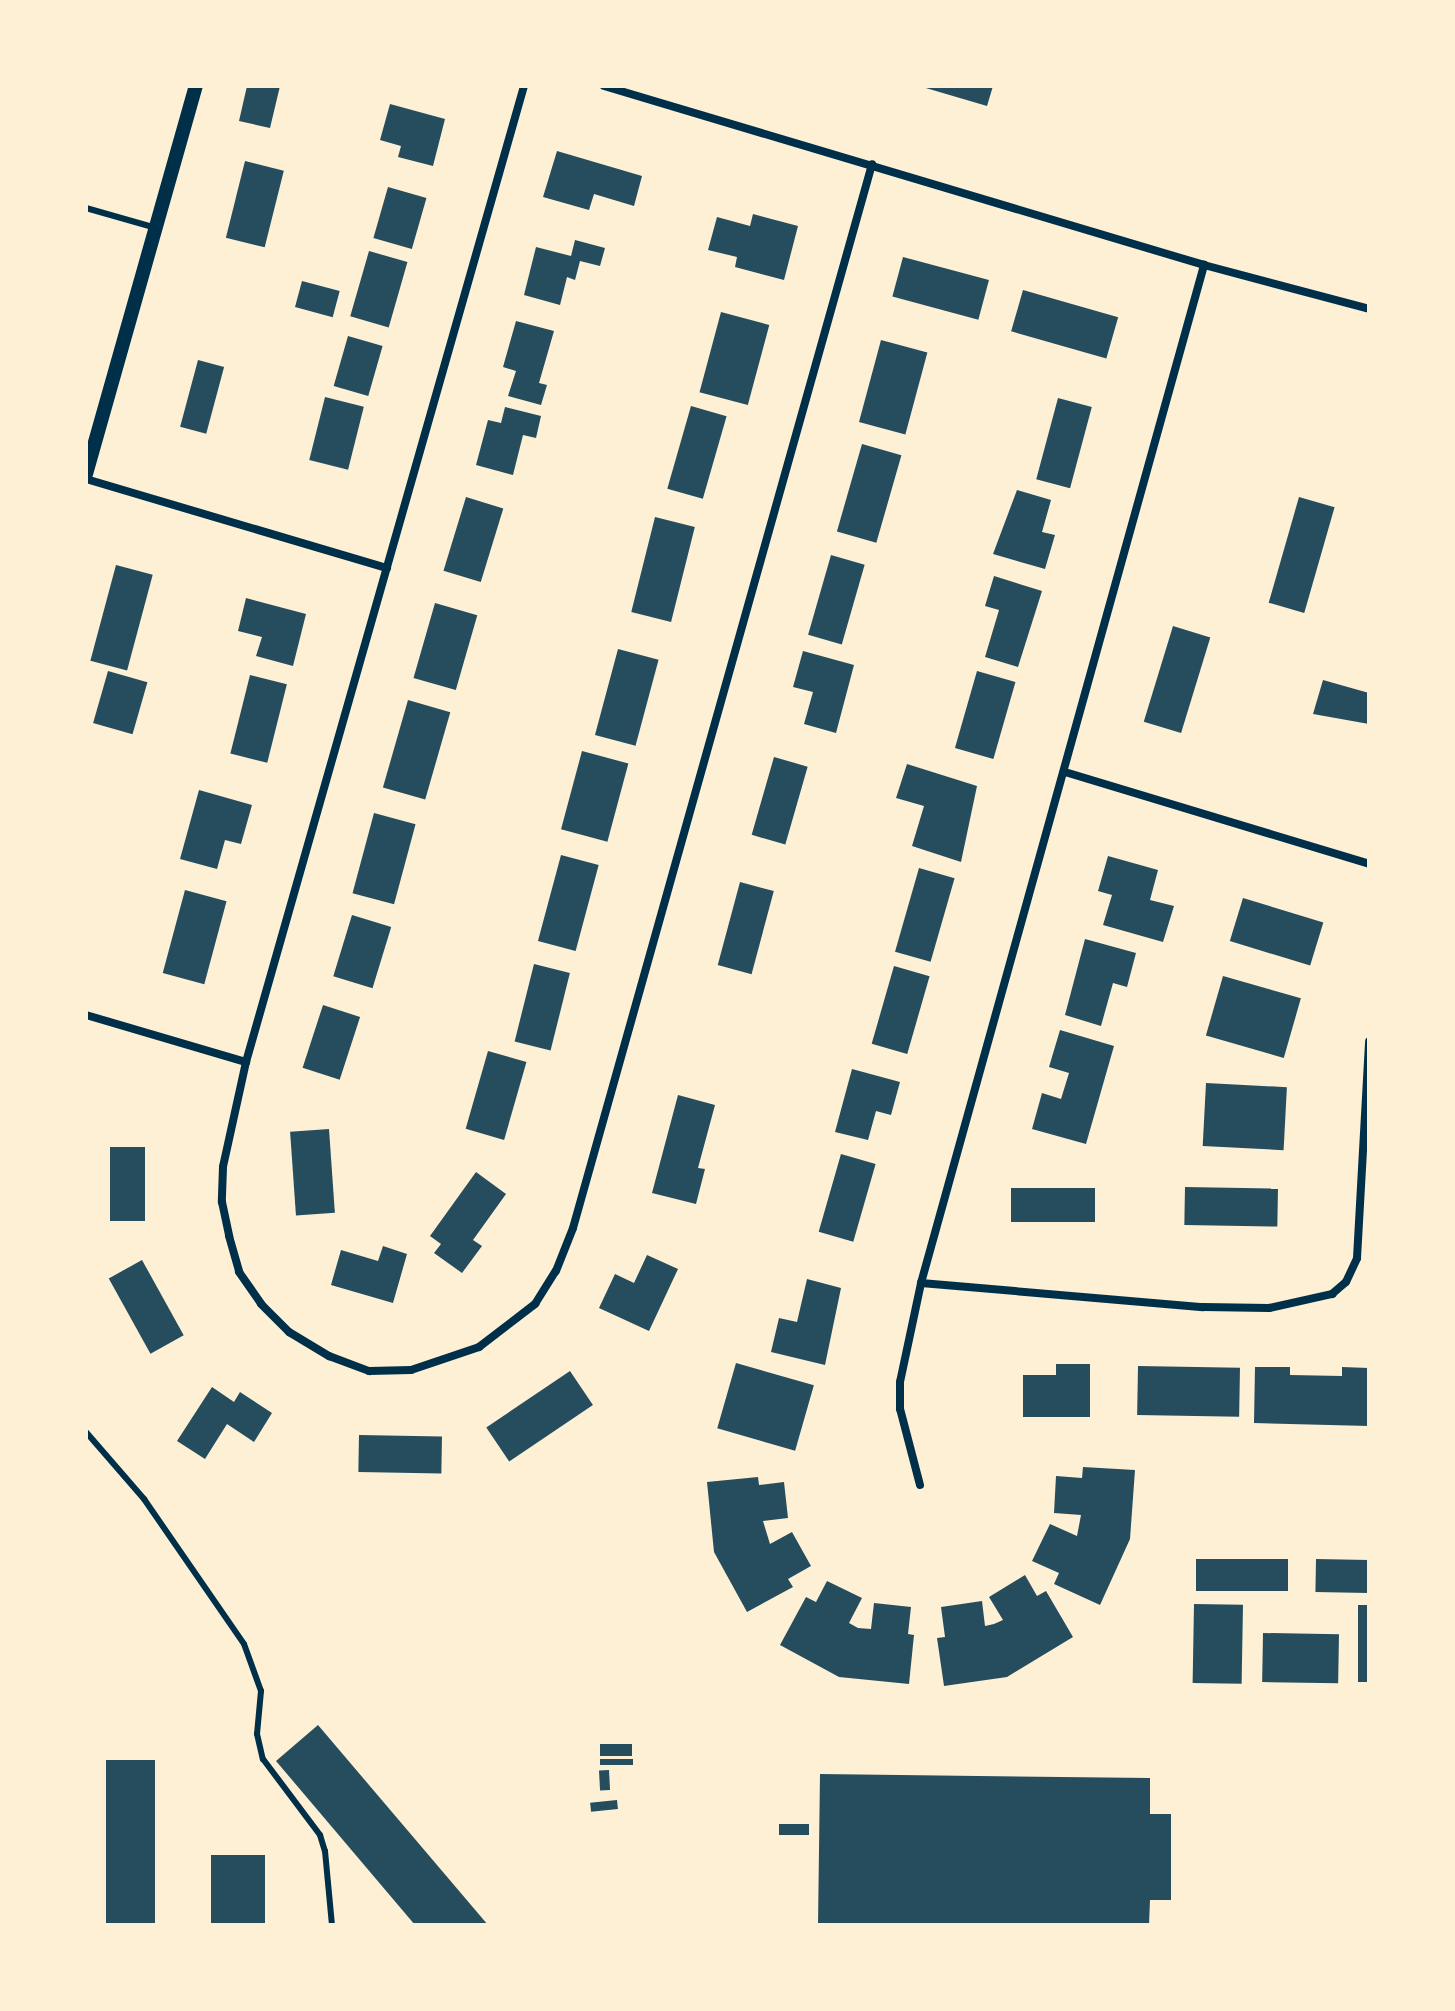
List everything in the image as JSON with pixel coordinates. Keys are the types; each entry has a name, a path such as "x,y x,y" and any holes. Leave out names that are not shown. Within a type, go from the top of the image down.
{"street":[{"path":"196,86 86,476 387,568"},
{"path":"524,86 246,1062 223,1167 222,1202 229,1236 239,1272 261,1304 289,1332 329,1356 369,1371 411,1370 479,1347 509,1328 535,1304 556,1271 590,1168 872,164"},
{"path":"604,86 1204,265 1369,309"},
{"path":"920,1485 900,1409 900,1382 921,1283 1204,265"},
{"path":"1065,772 1369,864"},
{"path":"86,1015 246,1062"},
{"path":"921,1283 1203,1307 1269,1308 1311,1303 1346,1282 1357,1258 1369,1041"}],"lane":[{"path":"86,208 157,229"},
{"path":"86,1432 144,1499 244,1644 261,1691 257,1734 263,1759 320,1835 325,1851 332,1925"}],"building":[{"path":"247,86 280,86 270,128 239,121"},
{"path":"919,86 993,86 987,106"},
{"path":"390,104 445,119 433,166 398,157 401,146 380,140"},
{"path":"557,151 642,176 634,206 594,194 589,210 543,197"},
{"path":"245,161 284,171 265,247 226,238"},
{"path":"388,187 426,198 412,249 373,238"},
{"path":"753,214 798,226 784,280 735,267 737,257 708,250 717,217 750,226"},
{"path":"575,240 605,248 600,266 580,261 575,280 567,277 560,305 524,295 536,247 571,256"},
{"path":"369,251 407,262 389,327 350,316"},
{"path":"903,257 989,280 978,320 892,297"},
{"path":"302,281 340,291 333,317 295,307"},
{"path":"1023,290 1118,317 1106,359 1011,331"},
{"path":"721,312 769,325 748,405 700,392"},
{"path":"516,321 554,331 539,383 547,385 541,405 508,396 516,371 503,367"},
{"path":"348,336 383,346 368,396 334,386"},
{"path":"881,340 927,352 905,435 859,422"},
{"path":"198,360 224,367 206,434 180,427"},
{"path":"325,397 364,407 348,470 309,460"},
{"path":"1058,398 1092,407 1070,488 1036,479"},
{"path":"691,406 727,416 703,499 667,489"},
{"path":"505,407 541,416 536,438 523,435 513,475 476,465 488,420 501,423"},
{"path":"862,444 901,455 876,543 837,531"},
{"path":"1017,490 1051,500 1042,532 1055,535 1045,569 993,554"},
{"path":"466,497 503,508 481,582 443,571"},
{"path":"1299,497 1335,507 1304,613 1269,603"},
{"path":"655,517 695,527 671,622 631,612"},
{"path":"831,555 865,565 842,644 808,635"},
{"path":"116,565 153,575 127,670 90,661"},
{"path":"994,576 1042,591 1018,667 985,657 999,610 985,606"},
{"path":"246,598 306,614 293,666 256,656 262,637 238,631"},
{"path":"435,603 477,615 456,690 414,678"},
{"path":"1173,626 1210,637 1181,733 1144,722"},
{"path":"618,649 659,660 636,746 595,735"},
{"path":"803,651 854,665 836,733 804,724 813,692 793,687"},
{"path":"108,671 147,682 133,734 93,723"},
{"path":"977,671 1015,682 993,759 955,748"},
{"path":"250,675 287,684 267,763 230,754"},
{"path":"1323,680 1369,693 1369,724 1313,714"},
{"path":"408,700 450,712 425,800 383,787"},
{"path":"582,751 628,763 607,842 561,829"},
{"path":"774,757 808,767 785,845 752,835"},
{"path":"907,764 977,786 961,862 912,846 924,806 896,798"},
{"path":"199,790 252,805 241,844 225,840 217,869 180,859"},
{"path":"374,813 416,824 394,904 353,893"},
{"path":"561,855 599,865 576,951 538,941"},
{"path":"1108,856 1158,870 1150,900 1174,906 1163,942 1103,925 1112,895 1098,891"},
{"path":"919,868 955,878 931,962 895,952"},
{"path":"740,882 774,891 752,974 718,965"},
{"path":"185,890 227,901 204,984 163,973"},
{"path":"1243,898 1323,923 1310,966 1230,941"},
{"path":"352,915 391,927 372,988 333,976"},
{"path":"1085,939 1136,953 1127,987 1113,983 1101,1026 1065,1015"},
{"path":"534,964 570,973 551,1051 515,1042"},
{"path":"894,966 930,976 907,1054 872,1044"},
{"path":"1223,976 1301,998 1284,1058 1206,1036"},
{"path":"323,1005 360,1017 340,1080 303,1068"},
{"path":"1060,1030 1114,1046 1086,1144 1032,1129 1042,1093 1061,1099 1069,1073 1049,1067"},
{"path":"488,1051 526,1062 504,1140 466,1129"},
{"path":"852,1069 900,1082 891,1115 876,1111 868,1140 835,1132"},
{"path":"1206,1083 1287,1087 1284,1150 1203,1146"},
{"path":"678,1095 715,1105 698,1168 705,1169 696,1204 652,1193"},
{"path":"329,1129 335,1213 296,1216 290,1132"},
{"path":"110,1147 145,1147 145,1221 110,1221"},
{"path":"841,1154 876,1164 853,1242 819,1232"},
{"path":"476,1172 506,1194 473,1240 482,1246 462,1273 434,1253 441,1244 430,1236"},
{"path":"1185,1187 1278,1189 1277,1227 1184,1225"},
{"path":"1011,1188 1095,1188 1095,1222 1011,1222"},
{"path":"383,1246 407,1254 393,1303 331,1285 341,1250 378,1261"},
{"path":"647,1255 678,1269 649,1331 599,1308 615,1274 634,1283"},
{"path":"142,1260 184,1335 150,1354 109,1278"},
{"path":"807,1279 841,1288 825,1365 771,1352 779,1318 797,1322"},
{"path":"736,1363 814,1385 795,1451 717,1428"},
{"path":"1056,1364 1090,1364 1090,1417 1023,1417 1023,1375 1056,1375"},
{"path":"1138,1366 1240,1368 1239,1417 1137,1415"},
{"path":"1255,1367 1290,1367 1290,1375 1342,1376 1342,1367 1369,1368 1369,1426 1254,1423"},
{"path":"570,1371 593,1405 509,1461 486,1427"},
{"path":"212,1387 234,1402 240,1392 272,1413 254,1442 227,1424 205,1459 177,1441"},
{"path":"359,1435 442,1436 441,1473 358,1472"},
{"path":"1083,1467 1135,1470 1130,1539 1100,1605 1054,1584 1059,1573 1032,1561 1050,1524 1077,1536 1081,1515 1054,1513 1056,1476 1082,1478"},
{"path":"758,1477 759,1485 784,1482 788,1518 763,1521 770,1544 792,1532 811,1566 788,1579 793,1587 747,1612 714,1552 707,1482"},
{"path":"1196,1559 1288,1559 1288,1591 1196,1591"},
{"path":"1316,1559 1369,1560 1368,1593 1315,1592"},
{"path":"1025,1575 1037,1596 1046,1591 1073,1637 1007,1677 944,1686 937,1638 945,1637 941,1607 982,1601 985,1626 994,1624 1003,1620 989,1597"},
{"path":"827,1581 862,1598 849,1623 858,1628 871,1629 874,1603 911,1607 908,1634 914,1635 909,1684 839,1677 780,1645 806,1597 816,1602"},
{"path":"1194,1604 1243,1605 1242,1684 1193,1683"},
{"path":"1358,1605 1369,1605 1369,1682 1358,1682"},
{"path":"1263,1633 1339,1634 1338,1683 1262,1682"},
{"path":"318,1725 488,1925 415,1925 276,1761"},
{"path":"600,1744 632,1744 632,1756 600,1756"},
{"path":"600,1759 633,1759 633,1765 600,1765"},
{"path":"106,1760 155,1760 155,1925 106,1925"},
{"path":"609,1770 610,1790 600,1790 599,1771"},
{"path":"820,1774 1150,1778 1150,1814 1171,1814 1171,1900 1150,1900 1149,1925 818,1925"},
{"path":"617,1800 618,1809 591,1812 590,1803"},
{"path":"779,1824 809,1824 809,1835 779,1835"},
{"path":"211,1855 265,1855 265,1925 211,1925"}]}
